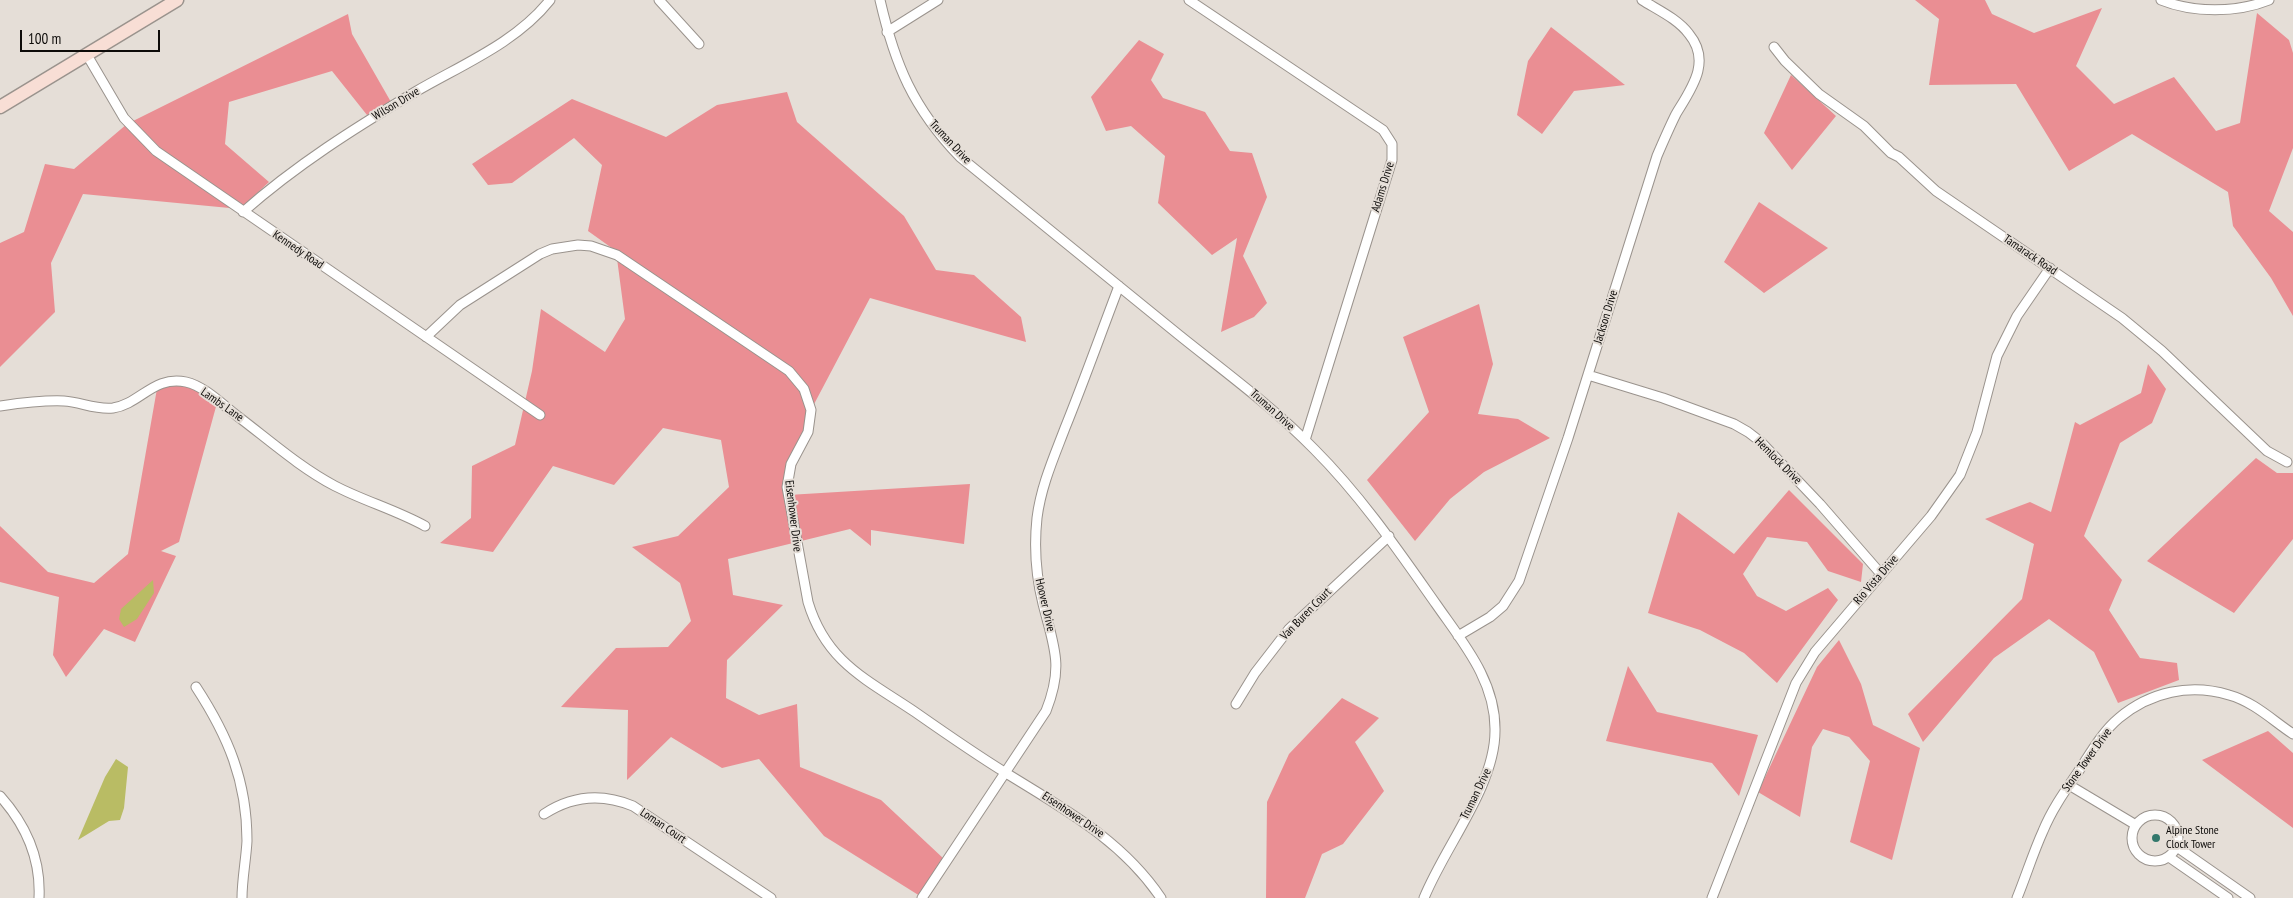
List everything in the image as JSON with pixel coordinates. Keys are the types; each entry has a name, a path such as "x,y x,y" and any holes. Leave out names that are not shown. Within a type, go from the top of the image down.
{"main road":[{"path":"0,107 178,0"}],"street":[{"name":"Wilson Drive","path":"243,212 274,185 321,151 405,98 508,38 538,14 550,0"},
{"path":"659,0 699,44"},
{"name":"Truman Drive","path":"880,0 886,32 896,61 913,96 944,139 960,157 1245,386 1305,440 1343,480 1389,536 1478,664 1491,697 1495,714 1494,750 1484,783 1443,857 1424,898"},
{"path":"886,32 938,0"},
{"name":"Adams Drive","path":"1189,0 1383,130 1392,144 1392,160 1305,440"},
{"name":"Jackson Drive","path":"1458,636 1490,617 1503,606 1519,581 1588,375 1657,156 1673,120 1694,86 1700,66 1695,44 1690,34 1682,26 1642,0"},
{"path":"2160,0 2184,6 2226,9 2243,7 2269,0"},
{"name":"Tamarack Road","path":"1774,47 1785,61 1819,94 1864,126 1891,153 1899,157 1936,190 2122,318 2162,351 2267,451 2287,462"},
{"name":"Kennedy Road","path":"86,55 124,118 139,136 174,166 540,416"},
{"name":"Eisenhower Drive","path":"426,338 460,305 540,254 564,246 591,246 617,255 789,372 804,389 810,410 808,432 791,464 787,487 808,602 819,632 839,659 851,670 1005,772 1065,808 1105,836 1140,870 1161,898"},
{"name":"Rio Vista Drive","path":"1712,898 1796,683 1814,652 1931,516 1960,475 1977,432 1997,356 2017,316 2050,268"},
{"name":"Hoover Drive","path":"922,898 1046,711 1054,690 1057,666 1056,649 1039,584 1036,559 1037,518 1050,465 1119,286"},
{"name":"Hemlock Drive","path":"1588,375 1673,401 1734,424 1748,432 1761,442 1820,504 1881,574"},
{"name":"Lambs Lane","path":"0,406 65,401 94,408 115,408 134,399 154,385 168,382 186,382 208,393 312,472 336,486 404,514 425,526"},
{"name":"Van Buren Court","path":"1236,704 1255,673 1289,629 1389,536"},
{"path":"196,687 226,739 241,785 246,840 242,898"},
{"name":"Stone Tower Drive","path":"2018,898 2043,830 2069,784 2104,735 2118,719 2148,700 2164,693 2197,689 2229,695 2262,711 2293,734"},
{"path":"2069,784 2136,825"},
{"path":"0,796 11,809 28,837 38,871 39,898"},
{"name":"Loman Court","path":"544,814 564,802 580,798 594,796 621,801 633,806 771,898"},
{"path":"2148,816 2163,817 2170,820 2178,833 2177,847 2169,857 2162,860 2148,861 2136,852 2132,838 2136,825 2148,816"},
{"path":"2177,847 2250,898"},
{"path":"2169,857 2228,898"}],"shaded area":[{"path":"1915,0 1985,0 1992,14 2034,33 2102,8 2076,66 2114,104 2174,77 2216,131 2240,123 2257,13 2289,40 2293,53 2293,148 2269,211 2293,232 2293,316 2271,278 2233,226 2228,192 2132,134 2069,171 2016,84 1929,85 1939,19"},
{"path":"348,14 352,34 391,102 367,115 332,71 229,102 225,144 269,182 240,209 83,194 51,263 55,312 0,367 0,243 24,232 45,164 74,169 127,124"},
{"path":"1551,27 1625,85 1574,91 1542,134 1517,115 1528,61"},
{"path":"1139,40 1164,54 1151,80 1163,98 1205,112 1230,151 1252,153 1267,197 1243,256 1267,303 1254,317 1221,332 1237,238 1212,255 1158,203 1165,156 1131,126 1106,131 1091,97"},
{"path":"1791,75 1836,116 1792,170 1764,133"},
{"path":"787,92 797,122 904,216 936,270 974,275 1021,317 1026,342 870,298 812,408 788,495 970,484 964,544 871,530 871,546 850,529 728,559 733,595 783,605 727,660 726,698 759,715 797,704 800,767 881,800 944,859 920,896 824,836 759,759 722,768 671,737 627,780 628,710 561,707 616,648 668,647 691,621 680,583 632,547 678,536 729,487 721,440 663,428 614,485 553,466 493,552 440,543 471,518 472,466 515,445 532,371 541,309 605,352 625,319 616,251 588,231 602,165 574,138 512,183 488,185 472,164 572,99 666,137 717,105"},
{"path":"1759,202 1828,248 1764,293 1724,262"},
{"path":"1479,304 1493,364 1478,414 1518,419 1550,438 1484,472 1450,499 1415,541 1367,480 1429,412 1403,337"},
{"path":"2148,364 2166,389 2152,423 2120,443 2084,536 2122,580 2109,610 2140,658 2177,663 2179,680 2118,703 2094,652 2049,619 1994,658 1923,742 1908,714 2022,599 2034,544 1985,519 2030,502 2051,512 2075,422 2080,425 2141,393"},
{"path":"189,382 217,403 179,542 161,551 176,556 135,642 104,629 66,677 53,655 59,597 0,582 0,526 48,572 94,583 128,554 158,383"},
{"path":"2256,458 2277,473 2293,473 2293,539 2234,613 2147,561"},
{"path":"1789,490 1863,564 1861,582 1828,571 1807,542 1767,537 1743,574 1757,596 1786,611 1828,588 1838,600 1777,683 1744,653 1700,630 1648,613 1678,512 1734,554"},
{"path":"153,580 154,593 137,619 124,627 119,619 121,609"},
{"path":"1839,640 1861,684 1873,725 1920,748 1892,860 1850,842 1870,761 1849,737 1823,729 1812,747 1800,817 1758,792 1817,667"},
{"path":"1628,666 1657,712 1758,735 1739,796 1712,763 1606,741"},
{"path":"1342,698 1379,718 1355,742 1384,791 1343,844 1322,854 1305,898 1266,898 1267,802 1289,754"},
{"path":"2268,731 2293,753 2293,828 2202,760"},
{"path":"116,759 128,767 124,808 120,820 109,821 78,840 105,777"}],"place":[{"name":"Alpine Stone Clock Tower","path":"2156,838"}]}
